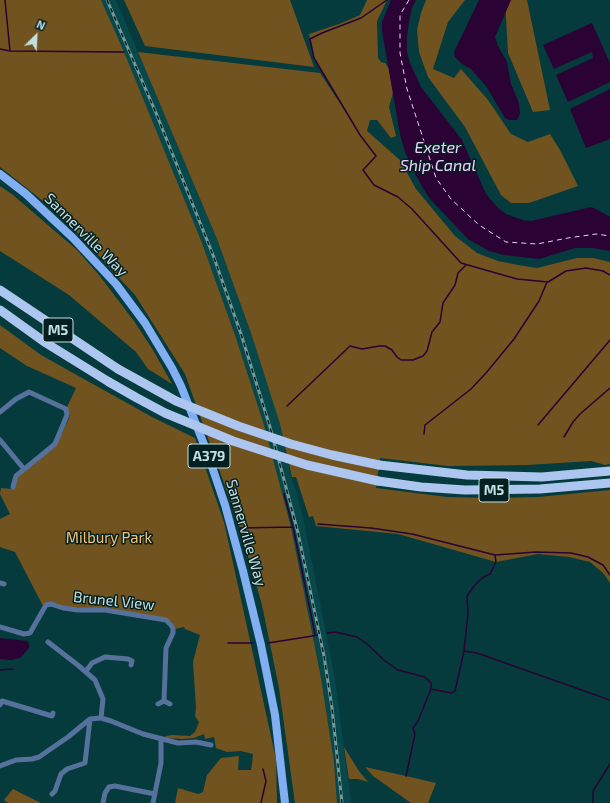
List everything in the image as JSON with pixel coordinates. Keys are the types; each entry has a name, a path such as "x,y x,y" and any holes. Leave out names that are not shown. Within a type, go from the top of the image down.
{"highway":[{"name":"M5","path":"0,290 118,369 176,401 212,417 290,444 379,465 474,476 542,477 610,471"},
{"name":"M5","path":"0,310 46,343 136,398 165,413 233,441 300,463 378,481 421,487 465,490 540,489 610,483"}],"main road":[{"name":"Sannerville Way","path":"0,174 26,194 73,238 116,284 145,323 181,386 207,452 225,506 243,572 261,645 274,715 285,803"}],"street":[{"path":"0,412 16,399 29,392 66,410 66,418 55,444 14,478 13,487"},
{"path":"0,440 24,469"},
{"name":"Brunel View","path":"0,628 24,634 30,633 46,605 51,604 62,608 78,610 105,610 166,620 173,629 173,633 166,648 164,701"},
{"path":"48,642 95,680 103,699 101,718"},
{"path":"86,672 92,663 104,657 132,660"},
{"path":"158,704 164,701 170,704"},
{"path":"1,702 52,716"},
{"path":"0,766 16,760 39,757 68,737 90,719 101,718 111,720 161,740 178,743 196,742 211,745"},
{"path":"52,794 55,791 61,774 67,769 85,763 90,719"},
{"path":"153,803 161,763 161,740"},
{"path":"102,803 105,793 109,787 115,786 155,794"}],"shaded area":[{"path":"101,0 116,0 217,239 251,333 280,424 289,468 303,517 335,679 351,803 337,803 334,762 321,678 291,527 264,425 236,338 202,243"}],"green space":[{"path":"0,0 101,0 124,52 202,243 236,338 264,425 291,527 321,678 334,762 337,803 295,803 279,688 262,605 240,528 185,374 135,295 62,216 0,167"},
{"path":"124,0 290,0 314,67 145,46"},
{"path":"367,0 387,0 377,21 378,58 381,62 385,63 392,73 394,89 389,107 396,136 391,138 377,120 370,120 367,131 400,160 416,189 455,236 477,253 498,261 518,265 537,268 577,258 593,258 610,262 610,464 605,465 591,461 527,465 448,466 380,458 376,488 447,497 492,498 538,497 610,490 610,583 604,574 590,562 569,557 538,554 496,562 398,534 316,526 313,516 309,517 296,477 292,477 280,424 251,333 217,239 138,52 320,73 352,121 314,58 309,34 360,15"},
{"path":"426,0 465,0 448,22 433,69 454,78 461,69 488,100 511,134 528,142 550,134 560,150 578,186 529,203 511,203 501,195 465,127 428,77 419,52 417,30"},
{"path":"505,0 527,0 550,110 533,112 508,53"},
{"path":"0,186 13,195 77,250 99,275 134,321 153,350 172,384 148,369 136,352 69,295 0,251"},
{"name":"Milbury Park","path":"0,325 41,355 152,417 195,438 224,522 276,759 277,803 175,803 178,788 198,794 203,792 207,775 221,758 239,756 238,770 251,770 252,764 253,754 241,751 227,752 216,748 214,737 205,739 204,734 194,738 165,738 166,736 172,735 190,736 195,732 199,722 195,716 196,708 193,662 200,635 185,629 184,627 175,629 172,622 166,618 82,608 43,606 15,552 0,547 0,519 10,514 0,494 1,488 15,488 16,479 56,446 70,416 67,407 76,388 27,366 0,348"},
{"path":"344,747 359,771 368,782 358,779 349,779"},
{"path":"365,767 436,783 428,803 411,803 373,776"},
{"path":"13,789 41,803 8,803 4,800"}],"water":[{"name":"Exeter Ship Canal","path":"391,0 416,0 412,8 407,38 407,52 410,63 421,87 462,140 486,194 498,208 506,214 531,221 591,207 610,217 610,251 593,248 575,248 539,259 504,255 489,251 468,239 430,199 413,170 405,152 400,134 382,31 382,22"},
{"path":"479,0 511,0 495,37 507,62 511,84 519,103 520,114 517,120 509,120 505,118 486,86 471,69 462,64 455,57 454,52"},
{"path":"592,23 610,63 610,82 568,102 556,75 593,58 592,52 554,69 543,45"},
{"path":"610,89 610,139 586,148 570,109"},
{"path":"0,638 27,641 29,643 29,648 20,658 11,660 0,659"}],"waterway":[{"path":"5,0 10,51"},
{"path":"387,0 361,18 310,39 314,58 360,135 376,156 363,170 374,185 398,197 412,209 461,263 517,279 548,282 566,271 586,268 603,271 610,275"},
{"path":"0,49 10,51 124,52"},
{"path":"287,406 350,346 362,349 385,346 392,350 401,360 413,360 423,356 427,351 432,332 440,322 443,303 455,285 458,273 466,265"},
{"path":"424,434 425,425 471,389 514,339 539,301 547,282"},
{"path":"538,425 610,340"},
{"path":"564,437 580,414 610,388"},
{"path":"284,494 293,527 315,634"},
{"path":"318,524 371,528 412,534 495,555 536,552 571,553 588,557 603,565 610,575"},
{"path":"240,528 293,527"},
{"path":"464,651 468,614 467,596 482,578 490,574 496,562 495,555"},
{"path":"327,633 335,632 357,637 398,670 425,677 431,683 431,689 452,693 455,691 464,651 477,653 610,700"},
{"path":"268,643 319,635"},
{"path":"228,643 253,643"},
{"path":"0,670 13,669"},
{"path":"406,776 415,734 413,728 418,721 431,689"},
{"path":"593,803 593,791 610,764"},
{"path":"261,803 266,781 263,769"}],"ferry route":[{"path":"409,0 400,15 400,53 407,89 436,178 451,199 479,225 506,242 537,244 596,234 610,236"}],"railway":[{"path":"107,0 156,113 213,255 241,334 270,427 298,533 324,656 332,708 342,803"}]}
